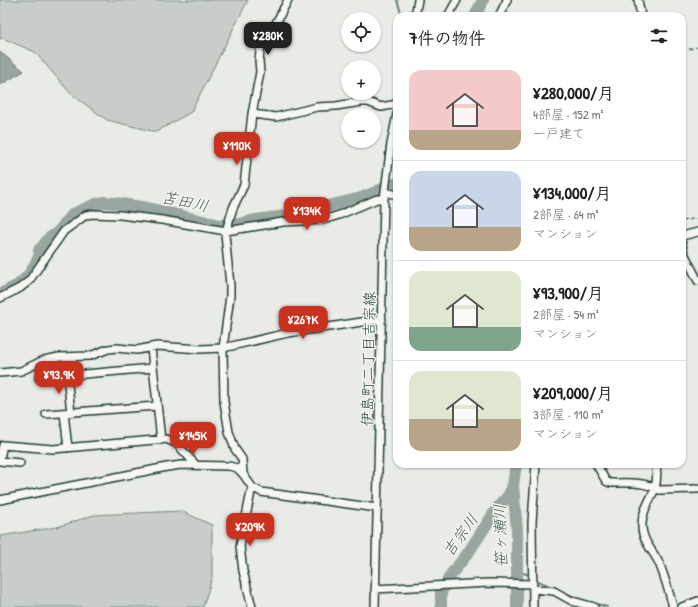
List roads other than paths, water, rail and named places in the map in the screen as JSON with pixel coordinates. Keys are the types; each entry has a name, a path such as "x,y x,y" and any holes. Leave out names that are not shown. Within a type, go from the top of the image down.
{"street":[{"path":"243,474 242,459 235,449 229,432 224,402 223,348 230,296 225,234 231,219 233,208 244,185 252,114 260,72 258,60 261,44 275,25 288,0"},
{"path":"416,12 418,0"},
{"path":"450,12 457,0"},
{"path":"500,12 507,0"},
{"path":"638,0 640,12"},
{"path":"252,114 276,117 317,107 361,102 368,102 380,107 393,105"},
{"name":"伊島町二丁目吉宗線","path":"375,607 385,195 393,139"},
{"path":"0,298 20,288 29,281 64,232 86,215 127,216 227,230 282,222 323,220 339,215 385,195 393,195"},
{"path":"686,235 698,232"},
{"path":"686,257 698,281"},
{"path":"0,373 21,371 44,360 90,356 108,349 117,348 137,350 157,346 200,349 223,348 288,333 382,319"},
{"path":"151,348 161,440"},
{"path":"39,378 153,368"},
{"path":"67,375 68,448"},
{"path":"46,414 157,406"},
{"path":"20,463 0,460 3,445 53,449 166,439 176,443 196,465"},
{"path":"0,500 167,467 196,465 229,466 237,468 252,487 261,492 377,508"},
{"path":"533,607 532,522 536,468"},
{"path":"598,468 606,481 610,483 636,483 655,487 659,490 698,489"},
{"path":"656,468 655,487 647,504 642,525 643,534 658,562 673,607"},
{"path":"252,487 240,546 243,571 252,607"},
{"path":"375,589 459,584 508,584 532,586 554,591 572,601 594,607"},
{"path":"682,607 698,601"}],"waterway":[{"path":"397,0 401,12"},
{"name":"笹ヶ瀬川","path":"477,12 483,0"},
{"name":"苫田川","path":"0,294 18,285 26,278 40,255 39,250 48,239 57,233 73,214 96,204 104,202 115,203 148,208 220,225 235,225 255,220 294,215 312,217 324,207 361,198 393,185"},
{"name":"笹ヶ瀬川","path":"515,468 513,485 517,530 517,607"},
{"name":"吉宗川","path":"441,607 441,592 452,573 468,553 498,507 509,495 513,485"},
{"path":"518,572 527,574"},
{"path":"538,581 577,598 607,607"},
{"path":"685,602 698,597"}]}
